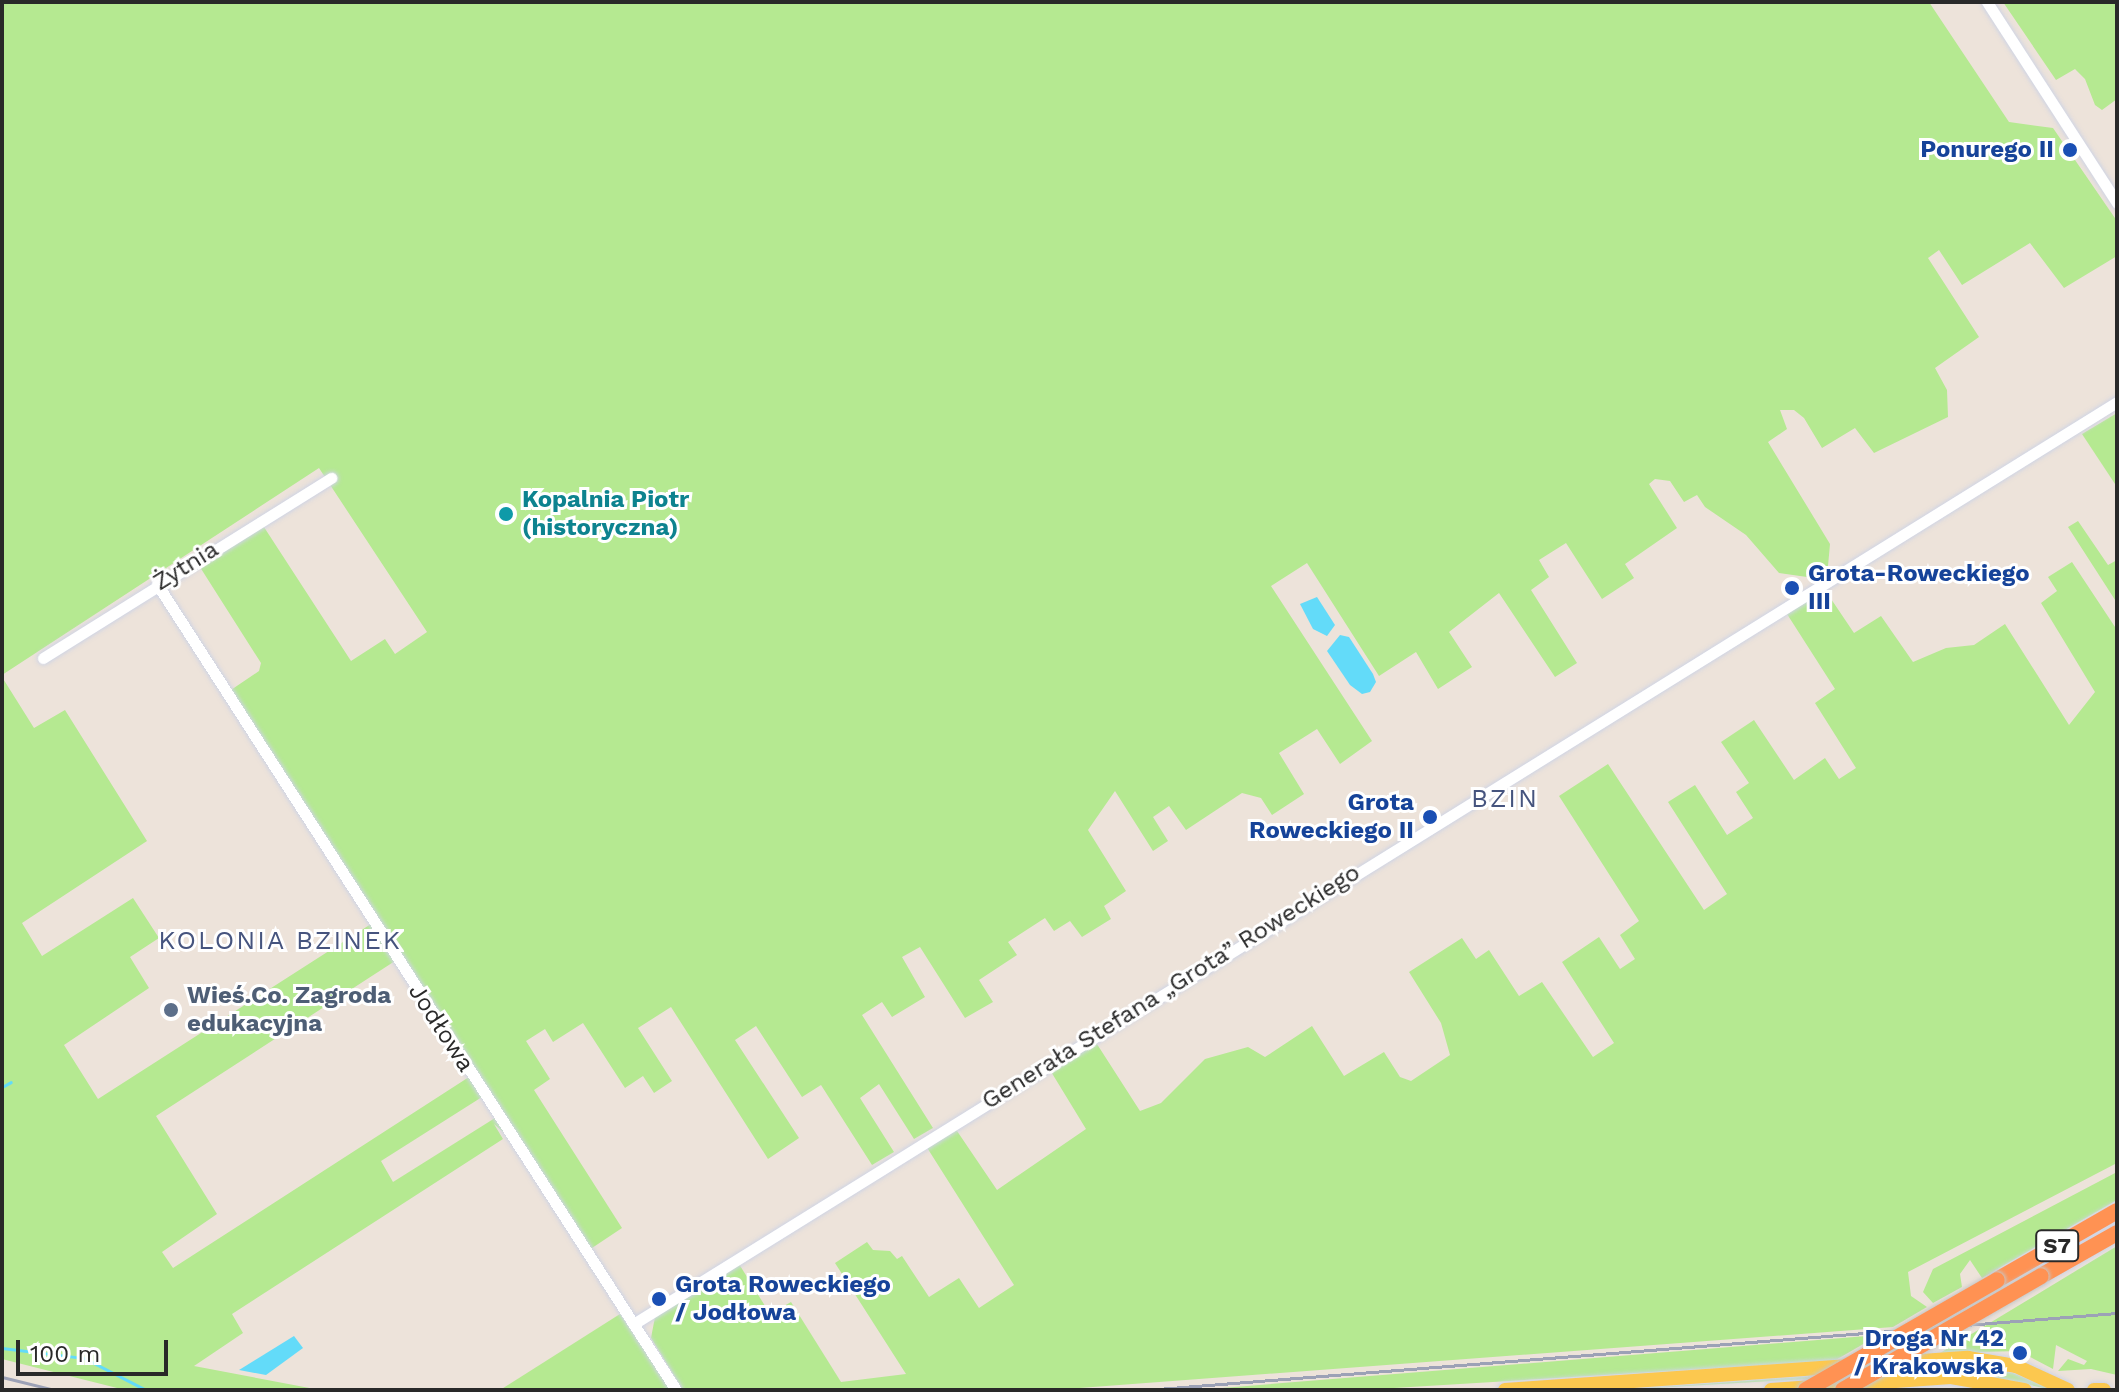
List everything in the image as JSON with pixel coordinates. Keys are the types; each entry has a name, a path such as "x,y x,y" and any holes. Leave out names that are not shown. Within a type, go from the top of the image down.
{"highway":[{"name":"S7","path":"1806,1390 2117,1211"},
{"name":"S7","path":"1843,1390 2117,1233"}],"main road":[{"path":"1505,1390 1968,1358 2016,1366 2068,1390"},
{"path":"1771,1390 1951,1377 1990,1380 2025,1390"},
{"path":"2094,1390 2104,1390"}],"street":[{"path":"1987,2 2117,203"},
{"name":"Generała Stefana „Grota” Roweckiego","path":"635,1323 2117,402"},
{"name":"Żytnia","path":"43,658 331,478"},
{"name":"Jodłowa","path":"157,584 676,1390"}],"green space":[{"path":"2,2 1929,2 2009,122 2053,128 2117,221 2117,256 2064,288 2030,243 1962,285 1939,250 1928,258 1979,337 1935,368 1947,390 1948,417 1874,453 1855,428 1822,448 1804,418 1794,410 1780,410 1787,429 1768,442 1830,544 1828,566 1814,578 1779,573 1746,535 1705,507 1697,495 1684,502 1670,481 1655,479 1649,484 1677,528 1625,564 1634,578 1602,599 1566,543 1539,560 1549,577 1531,590 1577,663 1555,677 1499,593 1449,632 1472,667 1438,689 1416,652 1379,676 1307,563 1271,586 1372,741 1340,764 1317,729 1279,753 1304,794 1272,815 1261,798 1242,793 1186,830 1169,806 1153,817 1168,841 1153,851 1115,791 1088,830 1126,891 1104,906 1111,919 1082,937 1070,921 1054,931 1045,918 1008,942 1017,955 979,980 993,1002 965,1018 920,947 902,957 925,997 892,1017 882,1002 862,1015 933,1128 914,1139 879,1084 860,1098 894,1152 872,1165 821,1085 802,1097 756,1026 735,1040 799,1138 768,1159 671,1007 638,1028 672,1081 654,1093 643,1076 625,1088 583,1023 553,1042 545,1029 526,1041 550,1079 534,1090 622,1228 583,1254 508,1136 494,1124 503,1139 232,1314 243,1333 194,1366 320,1390 125,1390 2,1359 2,677 34,728 65,710 147,841 22,923 42,956 133,898 159,938 130,957 149,988 64,1045 98,1099 371,924 225,694 259,671 261,663 198,564 262,524 351,661 385,639 395,654 427,632 319,468 2,675","holes":["395,961 469,1077 173,1268 162,1252 217,1214 156,1116","482,1097 495,1118 393,1182 381,1161"]},
{"path":"2003,2 2117,2 2117,99 2102,110 2095,105 2085,79 2075,69 2056,80"},
{"path":"2117,413 2117,487 2082,434"},
{"path":"2078,521 2108,565 2117,560 2117,603 2068,527"},
{"path":"2072,562 2117,630 2117,1163 1908,1272 1911,1296 1927,1307 1893,1327 1053,1390 683,1390 651,1338 655,1317 739,1264 770,1314 791,1302 841,1382 906,1374 835,1263 867,1242 873,1250 890,1251 897,1259 902,1256 929,1297 959,1278 979,1308 1014,1285 926,1146 955,1128 997,1190 1086,1129 1050,1070 1095,1041 1140,1111 1161,1103 1205,1059 1248,1047 1265,1057 1312,1026 1344,1076 1384,1052 1400,1077 1411,1081 1450,1055 1441,1023 1409,972 1462,938 1476,959 1489,950 1519,996 1542,982 1593,1057 1614,1043 1562,962 1599,937 1620,969 1635,959 1620,935 1639,921 1559,796 1608,764 1704,910 1727,894 1668,802 1695,785 1727,835 1753,818 1736,792 1749,783 1721,742 1754,720 1794,780 1825,758 1839,779 1856,768 1815,703 1835,689 1787,614 1825,590 1854,633 1881,616 1913,662 1946,648 1974,645 2005,624 2069,725 2095,692 2041,603 2057,591 2048,577"},
{"path":"2117,1172 2117,1200 1982,1278 1970,1260 1960,1274 1962,1287 1933,1303 1923,1292 1933,1269"},
{"path":"2117,1246 2117,1375 2091,1369 2058,1371 2068,1359 2084,1365 2087,1361 2056,1345 2053,1369 2019,1351 1940,1353"},
{"path":"620,1314 671,1390 500,1390"},
{"path":"1879,1335 1834,1361 1361,1390 1197,1390"},
{"path":"1966,1365 2013,1373 2053,1390 1962,1370 1618,1390"}],"water":[{"path":"1317,597 1335,625 1327,636 1313,629 1300,604"},
{"path":"1340,635 1349,637 1373,674 1376,682 1370,692 1362,694 1350,685 1327,651"},
{"path":"294,1336 303,1348 266,1375 239,1370"}],"waterway":[{"path":"2,1087 11,1082"},
{"path":"2,1348 84,1358 146,1390"}],"railway":[{"path":"1145,1390 2117,1313"},
{"path":"2,1377 55,1390"}],"place":[{"name":"Ponurego II","path":"2070,150"},
{"name":"Kopalnia Piotr (historyczna)","path":"506,514"},
{"name":"Grota-Roweckiego III","path":"1792,588"},
{"name":"Grota Roweckiego II","path":"1430,817"},
{"name":"Wieś.Co. Zagroda edukacyjna","path":"171,1010"},
{"name":"Grota Roweckiego / Jodłowa","path":"659,1299"},
{"name":"Droga Nr 42 / Krakowska","path":"2020,1353"}],"district":[{"name":"BZIN","path":"1505,799"},
{"name":"KOLONIA BZINEK","path":"280,941"}]}
